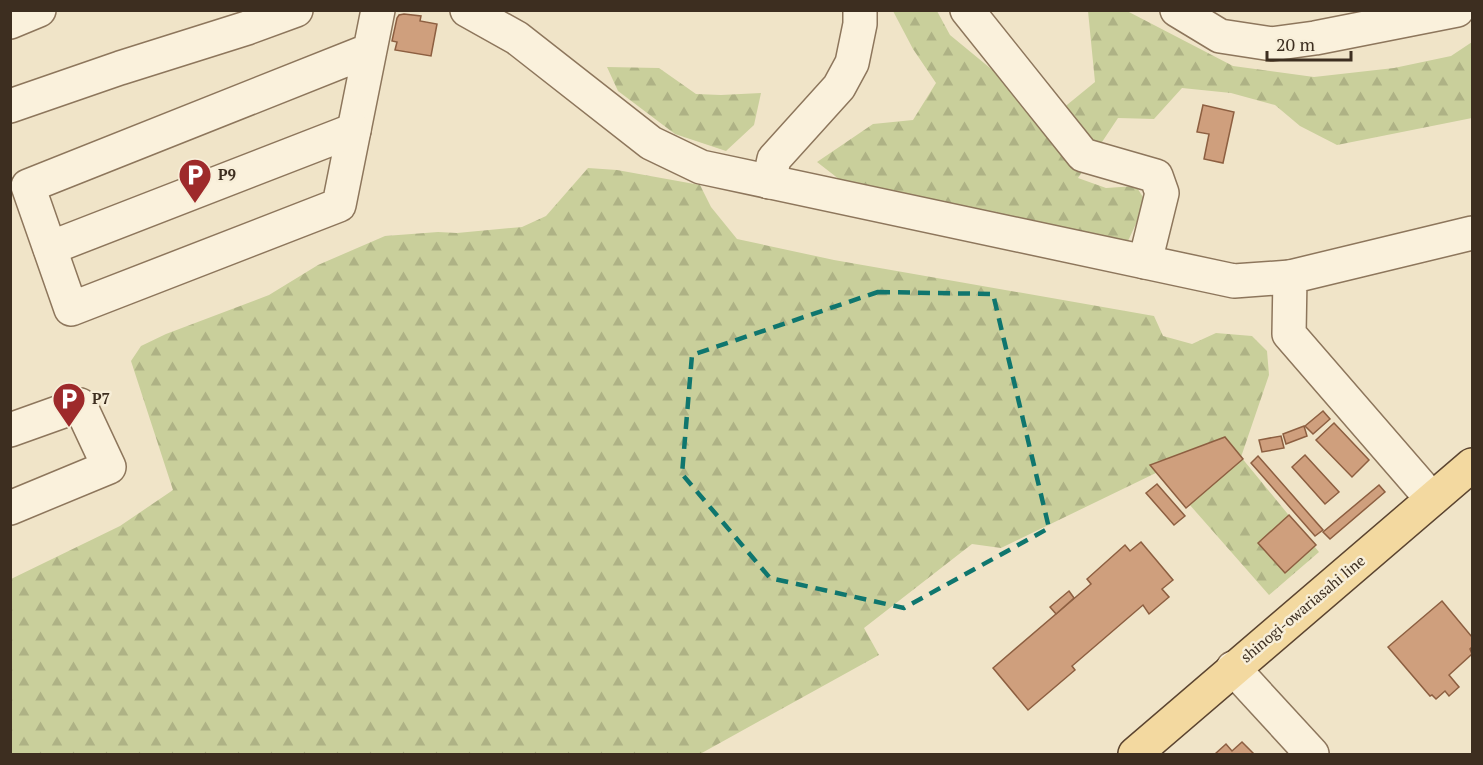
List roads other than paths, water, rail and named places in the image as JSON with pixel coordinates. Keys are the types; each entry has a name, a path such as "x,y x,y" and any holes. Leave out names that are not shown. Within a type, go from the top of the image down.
{"main road":[{"name":"shinogi-owariasahi line","path":"1135,754 1473,465"}],"street":[{"path":"10,22 39,10"},
{"path":"10,106 296,10"},
{"path":"369,50 28,186 71,309 339,205 378,10"},
{"path":"466,10 517,38 651,143 701,167 1234,281 1290,277 1473,233"},
{"path":"769,182 774,159 839,87 852,63 860,24 860,10"},
{"path":"967,10 1083,155 1156,176 1162,194 1145,262"},
{"path":"1177,10 1220,36 1272,44 1315,39 1457,10"},
{"path":"50,248 354,130"},
{"path":"1290,277 1289,334 1432,499"},
{"path":"10,430 80,405 109,467 10,508"},
{"path":"1233,668 1312,754"}],"place":[{"name":"P9","path":"195,204"},
{"name":"P7","path":"69,428"}]}
